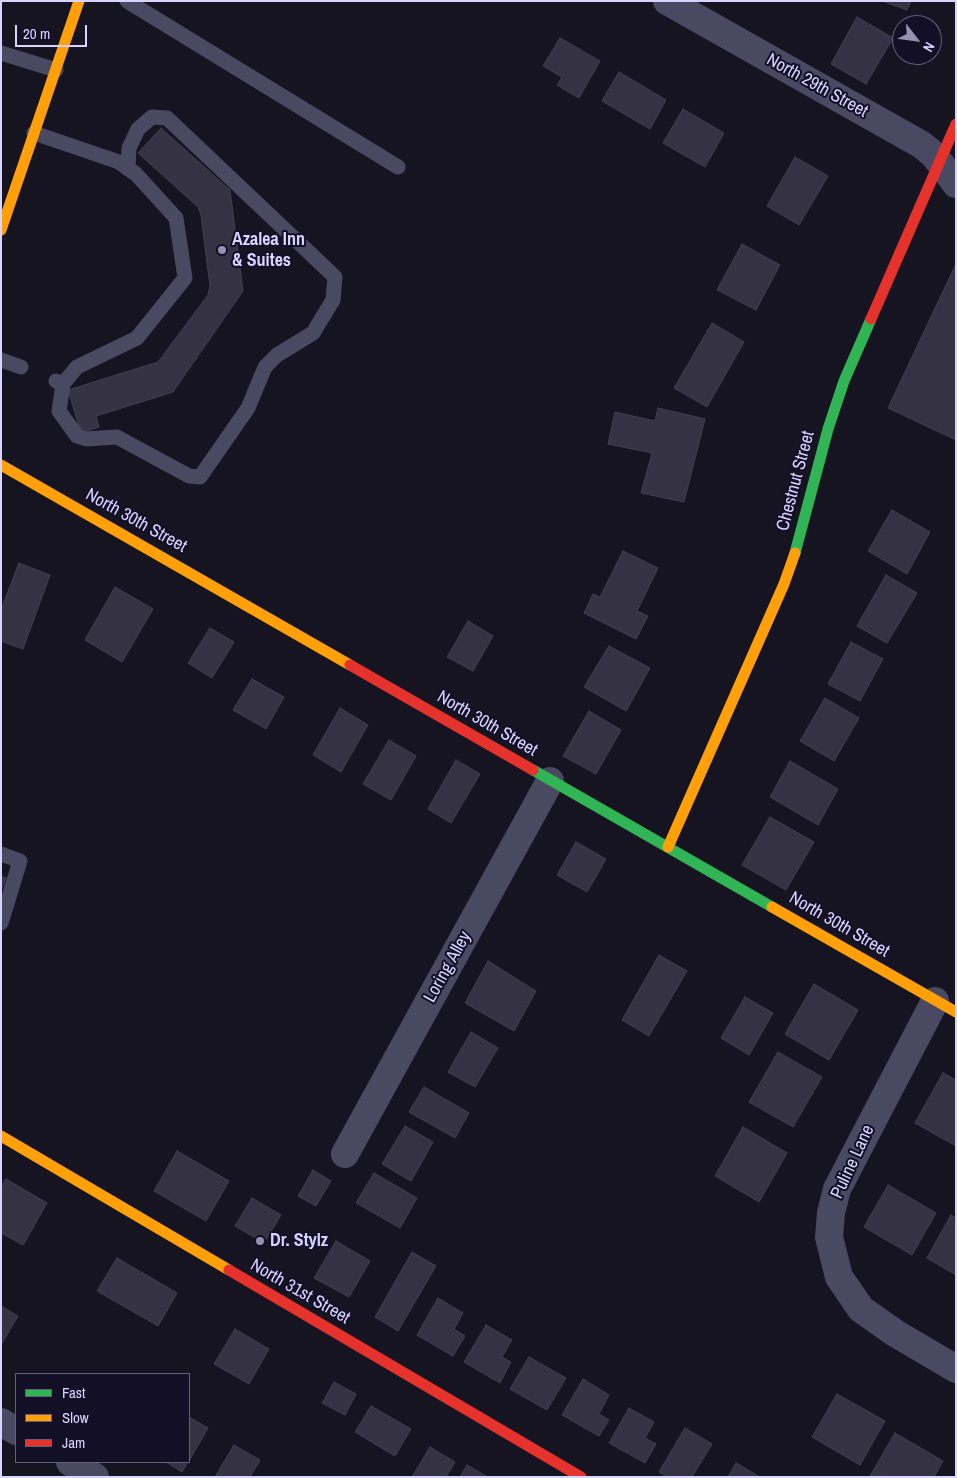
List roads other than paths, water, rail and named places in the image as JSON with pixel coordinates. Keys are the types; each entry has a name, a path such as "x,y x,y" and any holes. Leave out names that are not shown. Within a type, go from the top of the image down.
{"street":[{"path":"1,230 79,1"},
{"name":"North 29th Street","path":"667,1 922,145 940,162 956,184"},
{"name":"Chestnut Street","path":"668,847 781,592 800,537 828,429 844,381 956,124"},
{"name":"North 30th Street","path":"1,465 946,1006"},
{"name":"Loring Alley","path":"345,1154 550,781"},
{"name":"Puline Lane","path":"946,1006 837,1189 830,1213 829,1237 833,1258 840,1277 862,1309 895,1333 956,1369"},
{"name":"North 31st Street","path":"1,1136 581,1477"},
{"path":"1,1422 15,1430"},
{"path":"72,1463 95,1477"}],"lane":[{"path":"127,1 398,167"},
{"path":"1,53 56,70"},
{"path":"34,133 119,162 136,174 176,218 185,278 137,338 77,367 60,382 59,411 77,436 86,438 117,437 189,476 200,477 248,408 265,367 277,356 313,333 333,300 335,276 167,118 152,117 138,129 129,148 128,168"},
{"path":"1,360 21,368"},
{"path":"1,854 20,861 1,923"}],"place":[{"name":"Azalea Inn & Suites","path":"222,250"},
{"name":"Dr. Stylz","path":"260,1241"}]}
